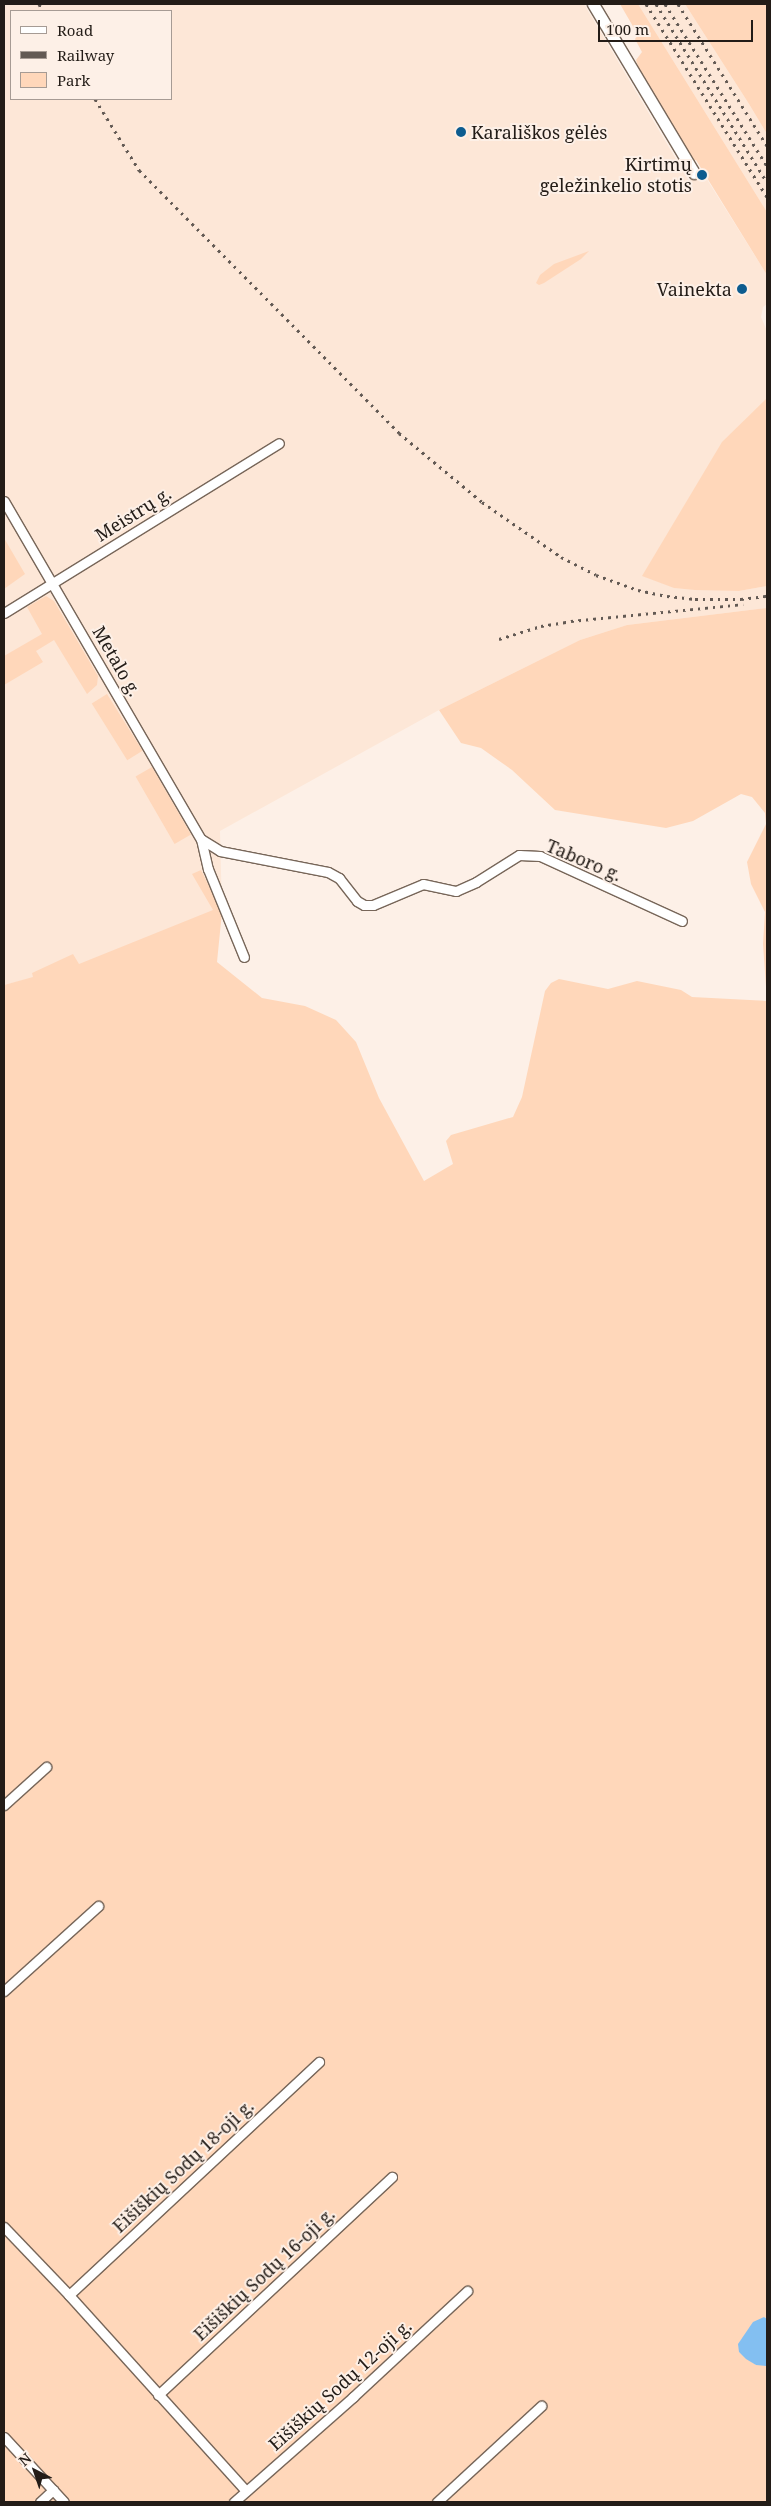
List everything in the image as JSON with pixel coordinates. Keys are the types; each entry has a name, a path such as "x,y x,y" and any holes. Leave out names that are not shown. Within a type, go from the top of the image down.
{"street":[{"path":"593,4 694,173"},
{"name":"Meistrų g.","path":"4,613 279,443"},
{"name":"Metalo g.","path":"4,501 201,838"},
{"path":"201,838 208,869 244,958"},
{"name":"Taboro g.","path":"201,838 220,851 328,872 339,878 357,901 364,905 372,904 423,884 456,891 476,882 519,855 540,856 682,921"},
{"path":"4,1805 46,1767"},
{"path":"4,1991 98,1906"},
{"name":"Eišiškių Sodų 18-oji g.","path":"69,2294 319,2062"},
{"name":"Eišiškių Sodų 16-oji g.","path":"158,2395 392,2176"},
{"path":"4,2227 69,2294 246,2491"},
{"name":"Eišiškių Sodų 12-oji g.","path":"234,2502 353,2397 467,2291"},
{"path":"437,2502 541,2406"},
{"path":"4,2437 64,2502"},
{"path":"40,2502 53,2490"}],"shaded area":[{"path":"4,4 584,4 689,181 703,173 767,275 767,304 763,307 761,317 767,331 767,398 674,588 739,591 767,586 767,608 627,625 580,640 439,710 220,831 222,912 109,959 4,985"},
{"path":"638,4 685,4 749,104 767,134 767,212"}],"green space":[{"path":"620,4 638,4 767,212 767,275 696,160 693,161 638,66 636,60 642,52 635,39 638,35"},
{"path":"685,4 767,4 767,134 749,104"},
{"path":"589,251 581,259 544,283 539,285 536,283 540,275 554,264"},
{"path":"767,398 767,586 739,591 695,590 674,588 642,576 722,442"},
{"path":"4,538 25,574 4,589"},
{"path":"46,596 54,601 98,676 97,685 87,694 54,640 36,651 43,662 4,685 4,656 42,634 27,607"},
{"path":"767,608 767,1001 763,944 765,912 751,884 747,862 766,824 765,813 752,797 741,794 693,821 666,828 555,810 512,770 481,748 461,743 439,710 580,640 627,625"},
{"path":"107,694 143,751 127,760 92,704"},
{"path":"152,767 191,835 175,844 136,776"},
{"path":"201,870 222,912 217,962 262,998 305,1006 336,1020 356,1042 379,1098 424,1181 453,1164 446,1141 451,1135 513,1117 522,1097 545,991 551,983 559,979 608,989 637,981 681,990 692,997 767,1001 767,2319 764,2317 739,2352 756,2365 767,2365 767,2502 4,2502 4,985 33,977 32,973 73,954 79,964 213,910 192,874"}],"water":[{"path":"764,2317 767,2319 766,2366 756,2365 746,2359 739,2352 738,2344 753,2322"}],"railway":[{"path":"39,4 42,10"},
{"path":"646,4 767,197"},
{"path":"656,4 767,182"},
{"path":"665,4 767,166"},
{"path":"678,4 767,146"},
{"path":"96,100 139,170 399,433 482,502 561,557 596,575 638,590 695,599 741,599 767,596"},
{"path":"499,639 541,626 571,621 743,604"}],"place":[{"name":"Karališkos gėlės","path":"461,132"},
{"name":"Kirtimų geležinkelio stotis","path":"702,175"},
{"name":"Vainekta","path":"742,289"}]}
